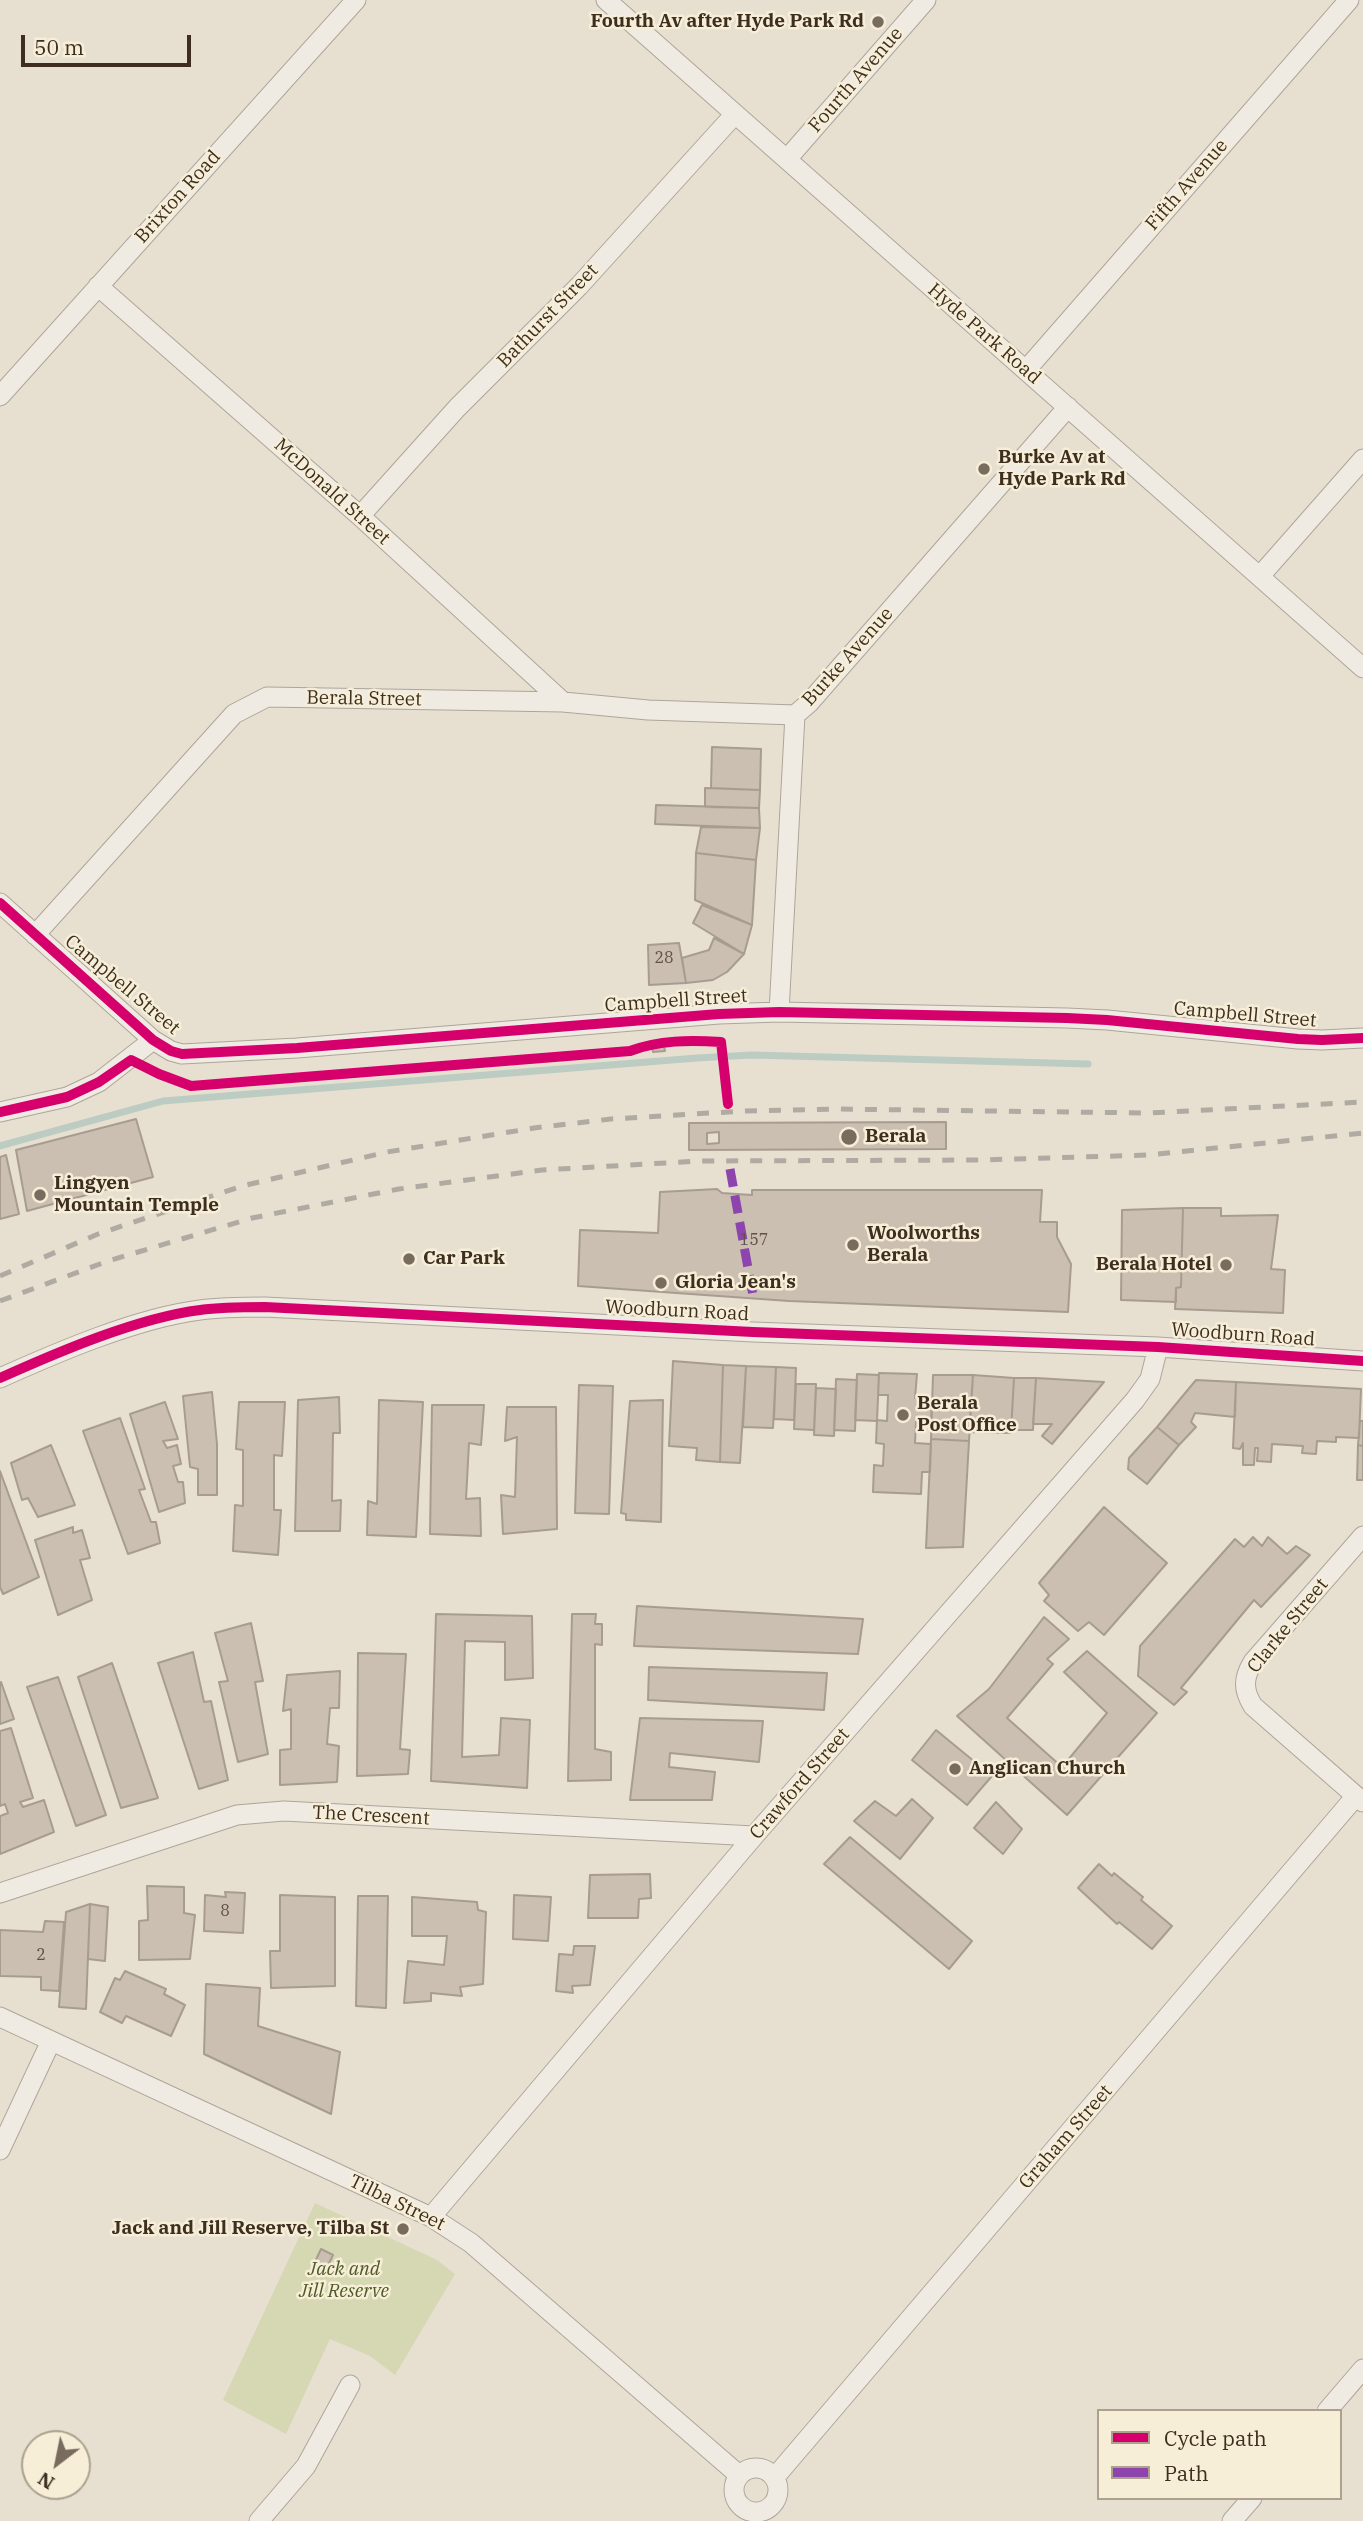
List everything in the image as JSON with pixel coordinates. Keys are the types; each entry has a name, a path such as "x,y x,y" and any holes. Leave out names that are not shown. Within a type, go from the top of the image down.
{"street":[{"name":"Brixton Road","path":"0,396 356,0"},
{"name":"Hyde Park Road","path":"606,0 1363,668"},
{"name":"Fourth Avenue","path":"787,159 926,0"},
{"name":"Fifth Avenue","path":"1026,370 1349,0"},
{"name":"Bathurst Street","path":"360,516 457,408 579,286 735,114"},
{"name":"McDonald Street","path":"98,286 360,516 563,702"},
{"name":"Burke Avenue","path":"779,1012 795,715 809,703 1068,407"},
{"path":"1259,576 1363,459"},
{"name":"Berala Street","path":"35,935 233,714 267,697 563,702 648,710 795,715"},
{"name":"Campbell Street","path":"0,903 153,1040 171,1051 193,1054 719,1014 779,1012 1093,1019 1298,1038 1363,1038"},
{"path":"0,1112 67,1097 99,1082 153,1040"},
{"name":"Woodburn Road","path":"0,1378 48,1356 131,1328 197,1310 229,1307 753,1332 1158,1347 1363,1361"},
{"name":"Crawford Street","path":"430,2217 754,1836 1135,1400 1150,1379 1158,1347"},
{"name":"Clarke Street","path":"1359,1799 1253,1706 1244,1686 1246,1673 1253,1662 1363,1536"},
{"name":"Graham Street","path":"775,2477 1359,1799"},
{"name":"The Crescent","path":"0,1893 237,1815 284,1811 754,1836"},
{"name":"Tilba Street","path":"0,2017 430,2217 471,2243 739,2475"},
{"path":"0,2150 51,2041"},
{"path":"1329,2409 1363,2369"},
{"path":"259,2521 306,2466 350,2385"},
{"path":"761,2468 775,2477 778,2493 770,2507 741,2515 733,2490 739,2475 745,2470 761,2468"},
{"path":"1232,2521 1250,2500"}],"green space":[{"name":"Jack and Jill Reserve","path":"315,2203 437,2260 455,2274 395,2375 370,2356 330,2339 286,2434 223,2400"}],"building":[{"path":"712,747 761,749 760,790 711,788"},
{"path":"705,788 760,790 759,808 705,807"},
{"path":"656,805 759,808 760,828 655,824"},
{"path":"701,827 760,828 756,860 696,853"},
{"path":"696,853 756,860 752,925 695,900"},
{"path":"702,905 752,925 744,954 693,923"},
{"path":"714,938 744,954 727,972 713,980 686,983 682,958 709,950"},
{"path":"679,943 686,983 649,985 648,945"},
{"path":"664,1046 665,1051 653,1052 652,1047"},
{"path":"136,1119 153,1177 27,1211 16,1150"},
{"path":"946,1122 946,1149 689,1150 689,1123"},
{"path":"719,1132 719,1143 707,1144 707,1133"},
{"path":"6,1155 19,1214 0,1219 0,1157"},
{"path":"717,1189 722,1193 752,1195 752,1190 1042,1190 1040,1222 1057,1222 1057,1237 1071,1264 1068,1312 789,1301 578,1286 580,1230 658,1233 660,1192"},
{"path":"1183,1208 1221,1208 1221,1216 1278,1215 1271,1269 1285,1270 1283,1313 1175,1309 1176,1288 1181,1287"},
{"path":"1183,1208 1181,1287 1176,1288 1176,1302 1121,1300 1122,1210"},
{"path":"673,1361 723,1365 720,1462 696,1460 697,1448 669,1446"},
{"path":"723,1365 746,1366 740,1463 720,1462"},
{"path":"746,1366 776,1367 773,1428 743,1427"},
{"path":"776,1367 796,1368 794,1420 774,1419"},
{"path":"879,1373 917,1374 915,1398 932,1398 931,1423 916,1422 915,1443 931,1444 930,1472 922,1472 921,1494 873,1492 874,1465 883,1466 884,1444 876,1443 877,1420 887,1421 888,1395 878,1395"},
{"path":"857,1374 879,1375 877,1421 855,1420"},
{"path":"933,1375 973,1375 969,1441 931,1439"},
{"path":"973,1375 1014,1378 1011,1433 969,1432"},
{"path":"1014,1378 1036,1378 1033,1430 1011,1430"},
{"path":"1036,1378 1104,1382 1052,1444 1042,1436 1052,1424 1033,1424"},
{"path":"836,1379 857,1380 855,1431 834,1430"},
{"path":"1196,1380 1236,1382 1235,1417 1195,1413 1191,1422 1196,1427 1179,1445 1157,1427"},
{"path":"1236,1382 1361,1389 1359,1438 1336,1437 1336,1442 1317,1441 1316,1454 1302,1453 1303,1446 1272,1444 1271,1462 1257,1461 1258,1448 1255,1448 1254,1465 1243,1465 1243,1443 1240,1449 1233,1448"},
{"path":"796,1384 816,1384 814,1430 794,1429"},
{"path":"579,1385 613,1386 609,1514 575,1513"},
{"path":"816,1388 836,1389 834,1436 814,1435"},
{"path":"212,1392 217,1444 217,1495 198,1495 198,1469 190,1467 183,1396"},
{"path":"339,1397 340,1433 333,1433 332,1501 341,1500 340,1531 295,1531 298,1400"},
{"path":"379,1400 423,1402 416,1537 367,1535 368,1501 377,1504"},
{"path":"663,1400 661,1522 626,1520 626,1514 621,1513 630,1401"},
{"path":"165,1402 178,1439 163,1441 167,1448 177,1445 181,1464 173,1466 178,1482 183,1482 185,1503 159,1512 130,1414"},
{"path":"239,1402 285,1402 282,1456 274,1455 274,1510 281,1510 278,1555 233,1551 235,1505 243,1506 243,1450 236,1449"},
{"path":"432,1405 484,1405 481,1445 469,1443 466,1499 480,1498 481,1536 430,1534"},
{"path":"507,1407 556,1407 557,1529 503,1534 501,1495 515,1497 517,1437 505,1441"},
{"path":"120,1418 145,1489 139,1490 151,1522 156,1522 160,1543 128,1554 83,1431"},
{"path":"1360,1421 1363,1421 1363,1446 1358,1445"},
{"path":"1157,1427 1179,1445 1147,1484 1128,1469 1129,1458"},
{"path":"931,1439 969,1441 963,1547 926,1548"},
{"path":"51,1445 75,1505 38,1517 28,1498 22,1500 11,1463"},
{"path":"1358,1445 1363,1446 1363,1480 1357,1480"},
{"path":"0,1471 39,1577 3,1594 0,1587"},
{"path":"1104,1507 1167,1563 1104,1635 1089,1622 1078,1631 1044,1601 1049,1595 1039,1583"},
{"path":"73,1527 73,1533 82,1530 90,1558 80,1560 92,1600 58,1615 35,1540"},
{"path":"1253,1537 1262,1546 1268,1537 1287,1554 1296,1546 1310,1555 1261,1607 1254,1600 1181,1688 1187,1692 1174,1705 1138,1676 1140,1646 1235,1539 1244,1547"},
{"path":"637,1606 863,1619 858,1654 634,1646"},
{"path":"436,1614 532,1616 533,1678 505,1680 505,1642 465,1641 462,1757 499,1755 501,1718 530,1720 527,1788 431,1781"},
{"path":"572,1614 596,1614 595,1624 602,1624 602,1645 595,1644 595,1749 611,1752 611,1780 568,1781"},
{"path":"1044,1617 1069,1639 1047,1659 1053,1664 1007,1718 1062,1767 1107,1713 1064,1672 1087,1651 1157,1713 1067,1815 957,1716 989,1689"},
{"path":"251,1623 263,1681 255,1682 268,1754 238,1762 219,1682 228,1681 215,1633"},
{"path":"193,1652 204,1702 211,1701 228,1780 199,1789 158,1663"},
{"path":"358,1653 406,1654 400,1749 410,1750 408,1774 357,1776"},
{"path":"112,1663 158,1798 121,1808 78,1677"},
{"path":"649,1667 827,1673 824,1710 648,1700"},
{"path":"340,1671 339,1708 330,1708 327,1744 339,1746 337,1782 280,1785 280,1750 291,1749 291,1709 283,1711 287,1675"},
{"path":"58,1677 106,1815 76,1826 27,1687"},
{"path":"0,1683 14,1719 0,1724"},
{"path":"640,1718 763,1721 759,1762 670,1753 669,1767 715,1772 712,1800 630,1800"},
{"path":"11,1728 33,1798 20,1802 23,1807 44,1800 54,1832 0,1854 0,1816 8,1813 5,1804 0,1806 0,1731"},
{"path":"936,1730 992,1776 967,1805 912,1760"},
{"path":"912,1799 933,1818 900,1859 854,1821 875,1801 896,1816"},
{"path":"996,1802 1022,1829 1003,1854 974,1828"},
{"path":"850,1837 972,1941 949,1969 824,1864"},
{"path":"1099,1864 1143,1897 1141,1900 1172,1926 1152,1949 1119,1922 1117,1924 1078,1888"},
{"path":"650,1874 651,1898 639,1899 638,1918 588,1918 590,1875"},
{"path":"147,1886 184,1887 184,1913 195,1915 190,1959 139,1960 139,1921 148,1920"},
{"path":"225,1892 245,1893 243,1933 204,1931 205,1895 226,1897"},
{"path":"280,1895 335,1897 335,1986 271,1988 270,1951 280,1951"},
{"path":"514,1895 551,1897 548,1941 513,1939"},
{"path":"358,1896 388,1896 386,2008 356,2006"},
{"path":"412,1897 477,1902 478,1910 486,1912 483,1984 460,1987 462,1996 431,1993 431,2001 404,2003 408,1961 444,1965 447,1936 412,1936"},
{"path":"90,1904 86,2009 59,2007 66,1912"},
{"path":"90,1904 108,1907 105,1961 88,1959"},
{"path":"45,1921 64,1922 59,1991 41,1990 41,1977 0,1976 0,1930 43,1932"},
{"path":"574,1946 595,1946 590,1985 572,1986 573,1993 556,1991 559,1954 573,1955"},
{"path":"125,1971 166,1989 164,1994 185,2005 171,2036 126,2016 122,2023 100,2012 115,1978 120,1980"},
{"path":"206,1984 260,1988 258,2026 340,2052 331,2114 204,2054"},
{"path":"321,2249 333,2255 326,2270 314,2264"}],"waterway":[{"path":"0,1146 163,1101 697,1058 752,1055 1088,1064"}],"railway":[{"path":"0,1276 98,1234 242,1186 387,1152 534,1128 611,1119 744,1111 835,1109 1148,1113 1363,1102"},
{"path":"0,1301 108,1261 252,1218 399,1189 542,1170 700,1161 981,1160 1148,1155 1363,1133"}],"marked path":[{"path":"730,1169 754,1301"}],"cycle path":[{"path":"0,903 153,1040 182,1054 297,1048 719,1014 779,1012 1067,1018 1298,1039 1363,1038"},
{"path":"0,1112 67,1097 99,1082 131,1060 191,1086 630,1051 686,1041 721,1042 728,1104"},
{"path":"0,1378 72,1347 150,1320 200,1310 249,1307 753,1332 1158,1347 1363,1361"}],"place":[{"name":"Fourth Av after Hyde Park Rd","path":"878,22"},
{"name":"Burke Av at Hyde Park Rd","path":"984,469"},
{"name":"Berala","path":"849,1137"},
{"name":"Lingyen Mountain Temple","path":"40,1195"},
{"name":"Woolworths Berala","path":"853,1245"},
{"name":"Car Park","path":"409,1259"},
{"name":"Berala Hotel","path":"1226,1265"},
{"name":"Gloria Jean's","path":"661,1283"},
{"name":"Berala Post Office","path":"903,1415"},
{"name":"Anglican Church","path":"955,1769"},
{"name":"Jack and Jill Reserve, Tilba St","path":"403,2229"}]}
